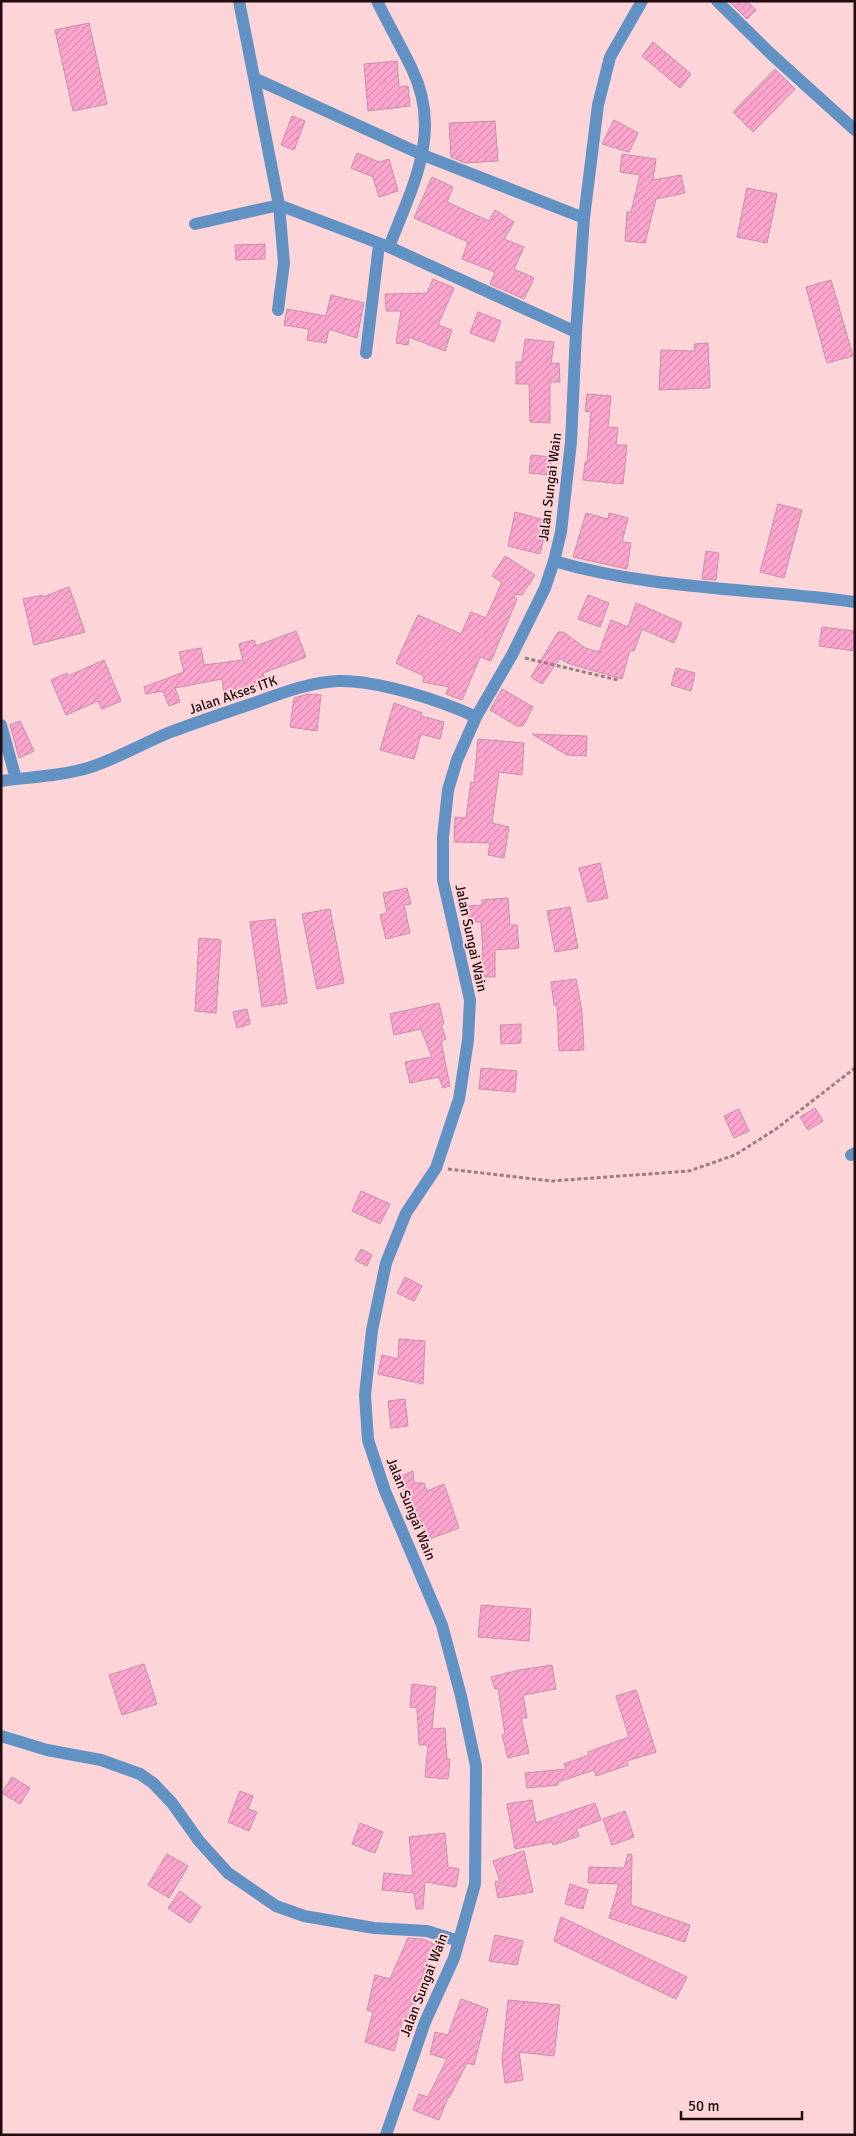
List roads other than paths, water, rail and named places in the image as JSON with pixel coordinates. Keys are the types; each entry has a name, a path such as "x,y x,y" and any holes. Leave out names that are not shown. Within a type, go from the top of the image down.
{"street":[{"path":"239,1 256,79 279,206 284,264 278,310"},
{"path":"366,353 384,246 423,155 427,125 413,70 377,1"},
{"name":"Jalan Sungai Wain","path":"386,2135 425,2022 454,1958 476,1884 476,1766 462,1696 442,1625 384,1492 368,1440 364,1395 372,1330 386,1263 406,1214 436,1168 459,1099 468,1040 470,1000 444,880 442,838 450,783 457,760 476,717 512,655 545,588 554,561 561,532 571,442 584,218 598,106 610,56 642,1"},
{"path":"717,1 771,54 855,130"},
{"path":"256,79 423,155 584,218"},
{"path":"195,224 279,206 384,246 576,332"},
{"path":"554,561 590,572 660,584 855,602"},
{"name":"Jalan Akses ITK","path":"1,781 58,774 90,767 167,734 272,696 307,686 337,681 356,682 398,691 456,708 476,717"},
{"path":"1,725 16,779"},
{"path":"1,1736 47,1750 101,1760 140,1774 153,1783 172,1803 199,1842 228,1873 276,1906 304,1916 374,1928 427,1931 459,1941"}]}
